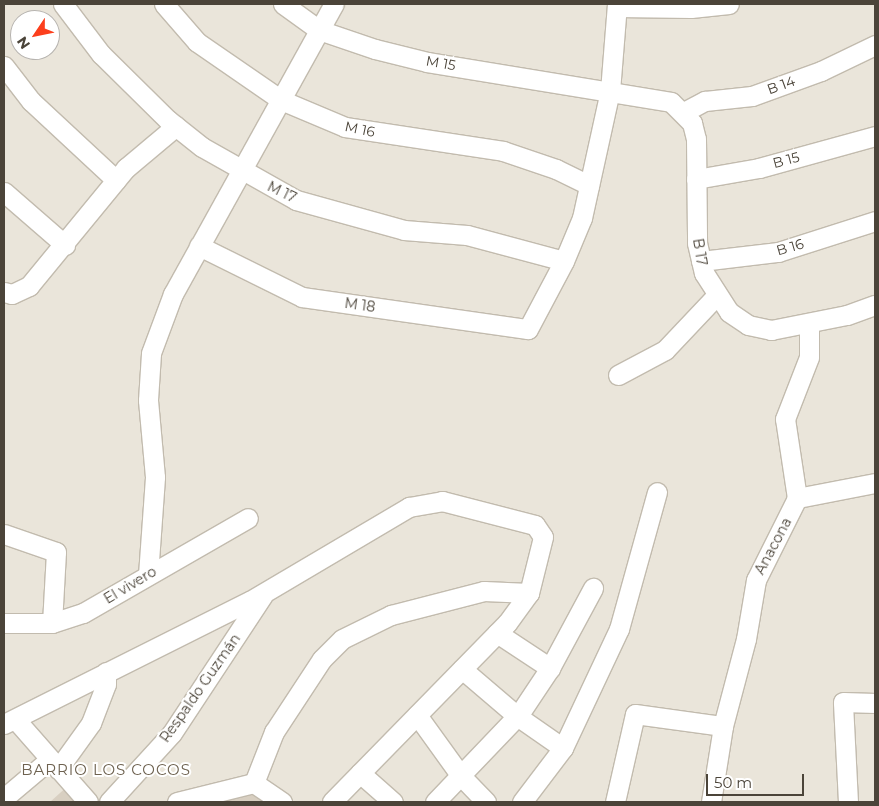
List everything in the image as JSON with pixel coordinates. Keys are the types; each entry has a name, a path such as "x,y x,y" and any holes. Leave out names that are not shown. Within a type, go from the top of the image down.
{"street":[{"name":"M 17","path":"63,4 101,54 176,126 241,171 296,200 404,230 467,235 564,260"},
{"name":"M 16","path":"164,4 197,42 281,100 345,127 503,151 556,170 589,185"},
{"name":"M 15","path":"283,4 319,30 427,62 610,91"},
{"path":"148,574 155,477 148,400 151,353 173,294 334,4"},
{"path":"564,260 582,218 610,91 617,6 691,8 728,4"},
{"name":"B 14","path":"684,112 705,101 752,96 821,70 875,45"},
{"path":"4,66 31,101 116,180"},
{"path":"610,91 671,102 684,112"},
{"name":"B 17","path":"684,112 692,123 696,139 697,243 702,262 717,295 729,312 748,325 771,330 809,323 875,305"},
{"path":"4,292 12,294 29,286 65,245 126,168 176,126"},
{"name":"B 15","path":"696,179 759,168 875,136"},
{"path":"4,192 65,245"},
{"name":"B 16","path":"702,262 778,252 875,221"},
{"name":"M 18","path":"199,246 302,297 524,330 531,327 564,260"},
{"path":"618,375 665,350 717,295"},
{"path":"809,323 809,357 785,419 798,498 875,483"},
{"path":"522,802 562,748 619,629 657,492"},
{"name":"Anacona","path":"711,802 722,726 746,639 756,580 798,498"},
{"path":"88,802 10,722 264,592 409,507 442,501 535,525 543,537 529,593 497,633 332,802"},
{"name":"El vivero","path":"4,623 52,623 83,613 248,518"},
{"path":"4,534 54,550 52,623"},
{"path":"435,802 517,716 550,668 593,588"},
{"path":"254,783 274,732 322,659 342,639 391,615 484,591 529,593"},
{"name":"Respaldo Guzmán","path":"109,802 172,733 264,592"},
{"path":"497,633 550,668"},
{"path":"462,669 517,716 562,748"},
{"path":"4,798 53,764 91,723 106,684 106,672"},
{"path":"848,802 842,702 875,703"},
{"path":"615,802 635,714 722,726"},
{"path":"417,715 460,776 486,802"},
{"path":"360,773 393,802"},
{"path":"177,802 254,783 282,802"}],"shaded area":[{"path":"4,4 875,4 875,802 4,802"}],"building":[{"path":"245,782 268,791 268,802 181,802"},
{"path":"70,784 87,802 50,802"}],"district":[{"name":"BARRIO LOS COCOS","path":"106,770"}]}
